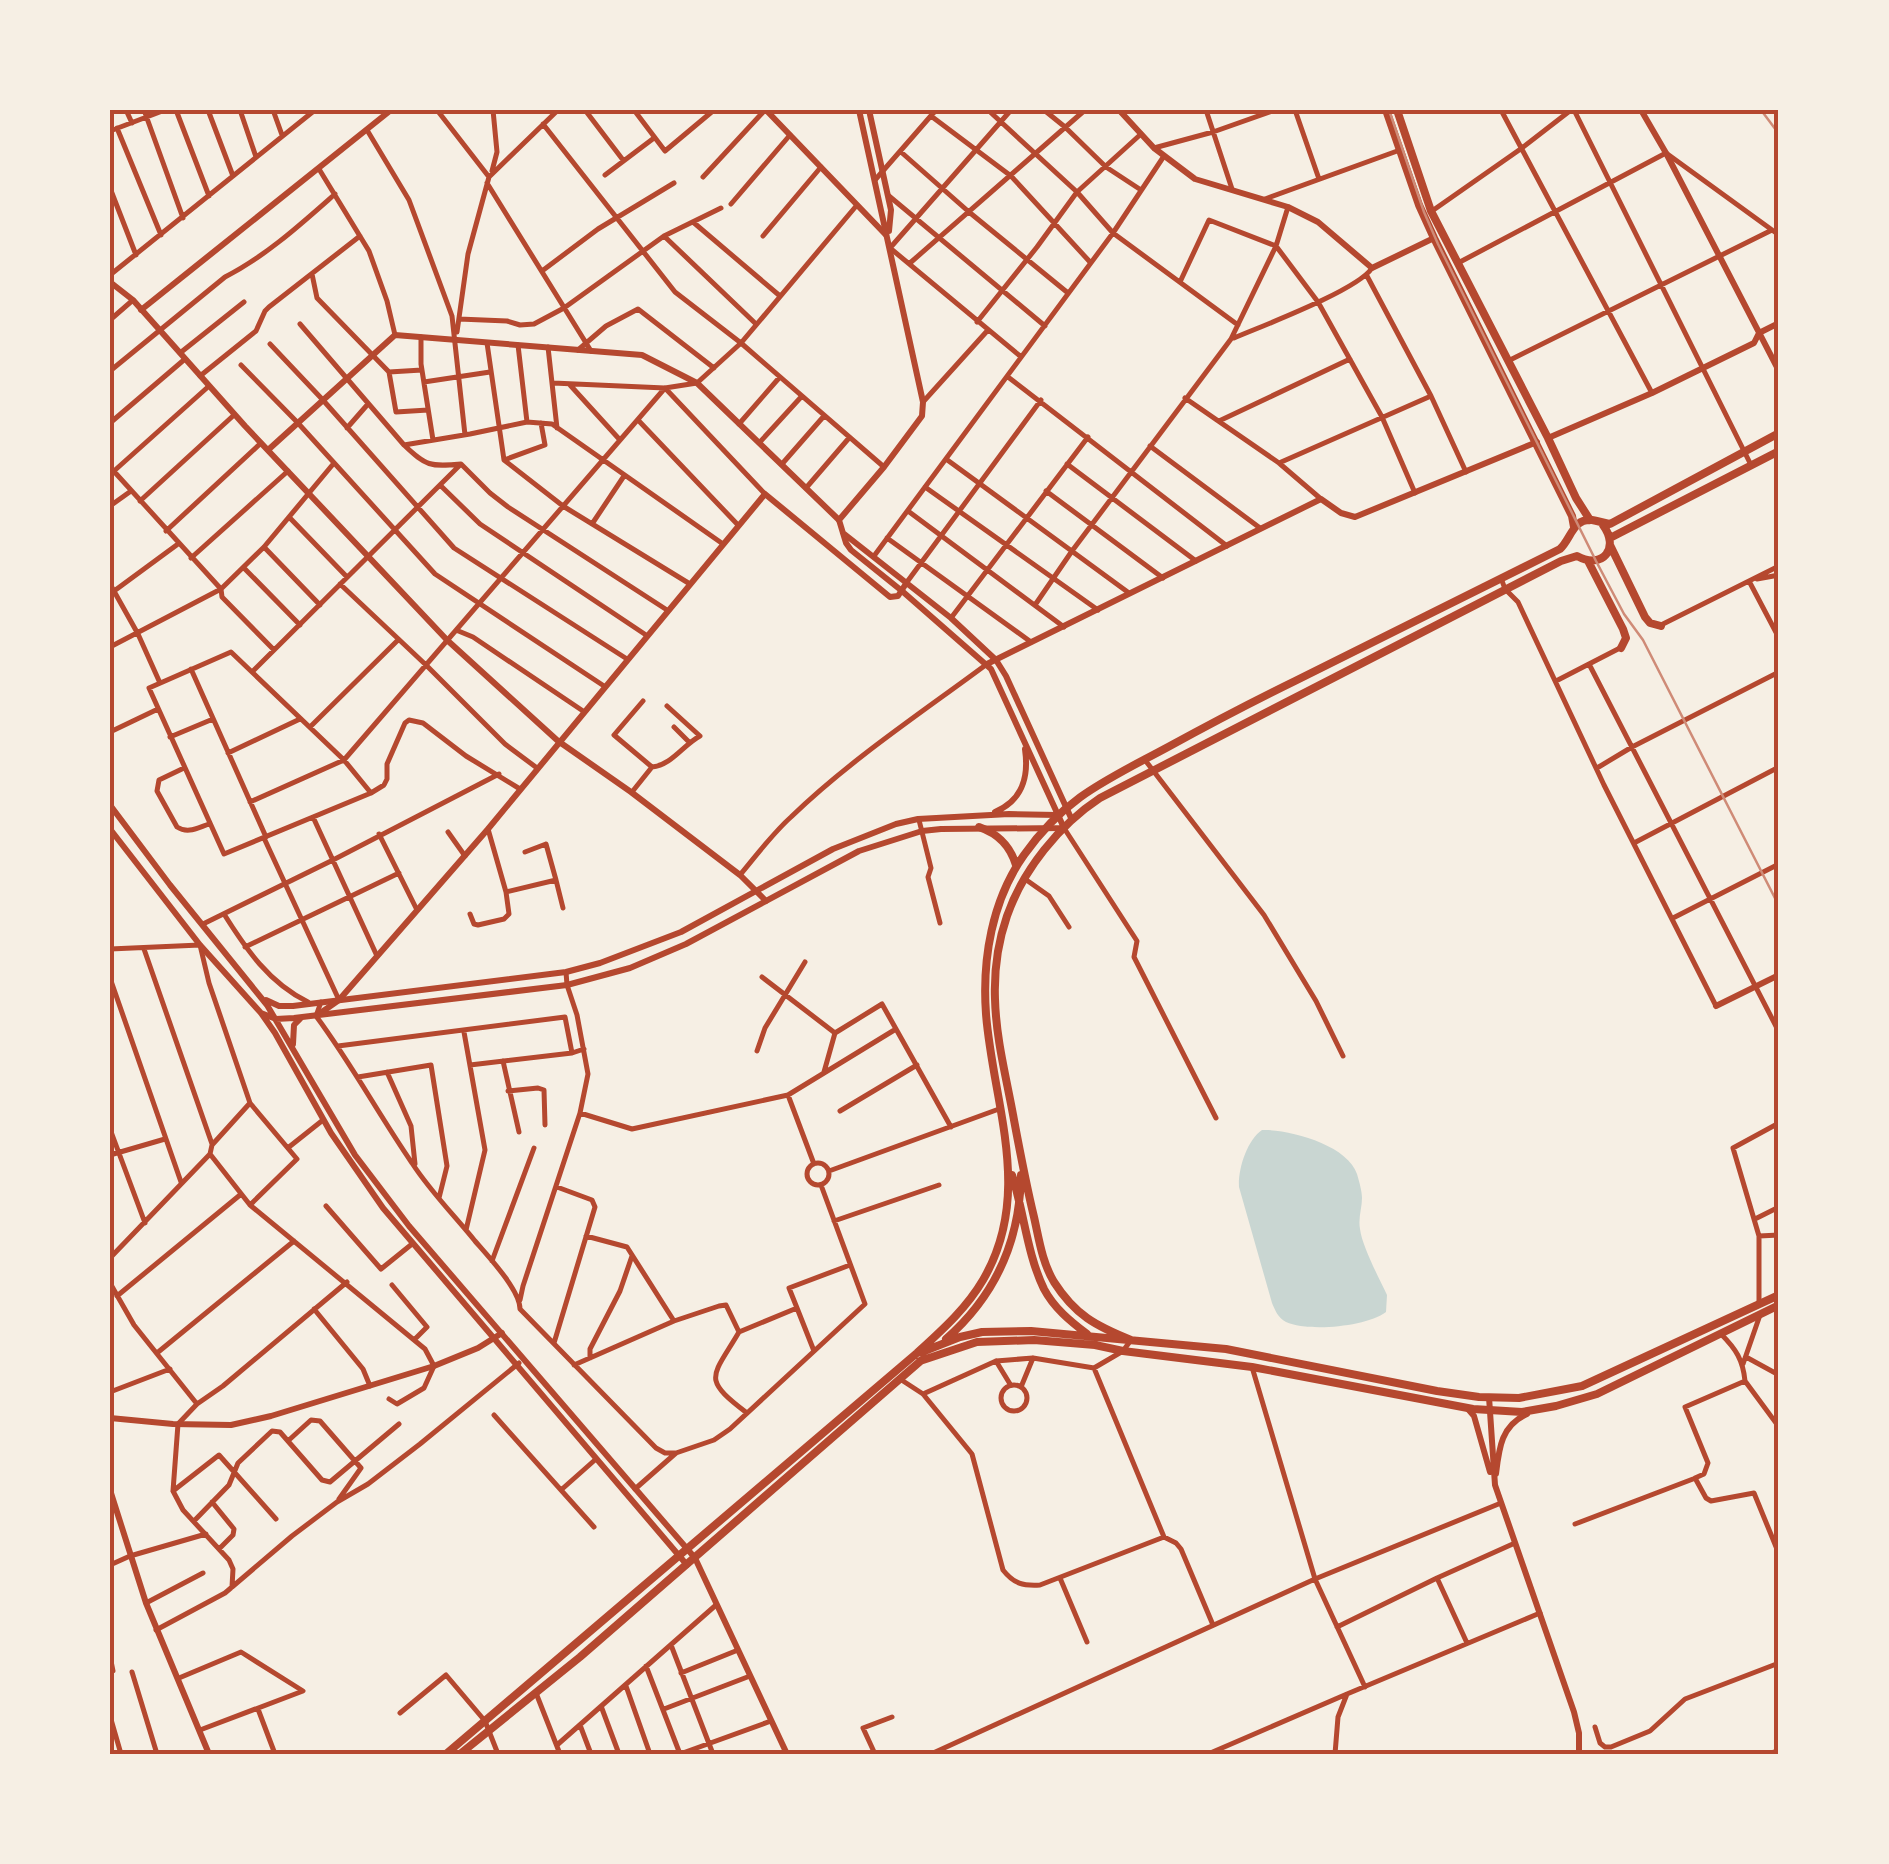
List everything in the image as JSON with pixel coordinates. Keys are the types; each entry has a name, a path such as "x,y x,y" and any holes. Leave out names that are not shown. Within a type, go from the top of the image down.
{"main road":[{"path":"141,310 391,110"},
{"path":"766,110 888,238"},
{"path":"869,110 891,210 888,238"},
{"path":"1119,110 1154,148 1195,179 1288,207 1318,222 1372,268 1434,238"},
{"path":"460,1754 687,1565 900,1378 983,1281 993,1261 1008,1202 1009,1166 986,1014 986,965 996,910 1016,866 1057,815 1083,793 1215,721 1560,549 1569,541 1574,527 1572,516 1425,220 1386,110"},
{"path":"1397,110 1432,211 1590,520"},
{"path":"1640,110 1779,370"},
{"path":"839,520 922,416 923,402 860,114"},
{"path":"110,278 447,640 558,741 632,792 766,901"},
{"path":"1548,438 1652,394 1754,343 1759,333 1779,323"},
{"path":"264,447 395,336 642,355 697,383 839,520 851,550 987,664 997,678 1064,828"},
{"path":"1574,527 1590,520 1610,524 1779,433"},
{"path":"987,664 1322,499 1354,518 1537,442"},
{"path":"1569,541 1577,556 1588,561 1602,558 1610,541 1779,451"},
{"path":"316,1016 339,1000 465,856 764,494 890,598 898,596 907,582"},
{"path":"1604,525 1645,617 1660,626"},
{"path":"842,532 951,618 996,660 1072,820"},
{"path":"1132,1340 1081,1316 1052,1278 1042,1254 997,1023 995,975 1006,920 1025,878 1064,828 1100,798 1505,589 1577,556"},
{"path":"1588,561 1624,629 1622,648"},
{"path":"988,815 1006,807 1023,787 1027,766 1023,738"},
{"path":"110,804 276,1018 366,1170 409,1226 636,1489 683,1552 687,1565"},
{"path":"261,997 286,1006 566,972 655,943 708,919 833,849 896,824 988,815 1057,815"},
{"path":"110,828 200,945 261,1013 354,1168 412,1244 596,1459 683,1552 695,1558 787,1754"},
{"path":"980,828 1007,845 1016,866"},
{"path":"261,1013 276,1018 316,1016 567,985 662,955 859,851 922,831 1064,828"},
{"path":"1716,1006 1779,976"},
{"path":"275,1033 278,1012 286,1006"},
{"path":"293,1046 294,1025 302,1017"},
{"path":"938,1346 974,1312 1005,1259 1020,1202 1021,1161"},
{"path":"1009,1166 1044,1290 1088,1336 1123,1351"},
{"path":"446,1754 919,1357 960,1337 1032,1331 1226,1349 1437,1391 1519,1398 1582,1386 1779,1295"},
{"path":"1495,1486 1504,1433 1510,1423 1533,1411 1597,1394 1779,1306"},
{"path":"110,1418 231,1425 434,1366 478,1348 502,1333"},
{"path":"919,1357 976,1342 1005,1340 1095,1345 1252,1367 1467,1408 1533,1411"},
{"path":"1490,1398 1495,1486"},
{"path":"1467,1408 1474,1416 1574,1712 1579,1754"},
{"path":"110,1490 156,1630 209,1754"},
{"path":"687,1565 702,1571"},
{"path":"1769,1754 1779,1751"}],"street":[{"path":"126,110 132,123"},
{"path":"160,235 113,130 144,114 165,110"},
{"path":"176,110 209,196"},
{"path":"208,110 233,176"},
{"path":"240,110 256,157"},
{"path":"272,110 282,135"},
{"path":"110,278 306,113 315,110"},
{"path":"436,110 489,177 590,350"},
{"path":"456,340 468,254 496,152 494,110"},
{"path":"489,177 558,110"},
{"path":"585,110 623,160"},
{"path":"634,110 664,151 714,110"},
{"path":"702,177 766,110"},
{"path":"860,114 869,110"},
{"path":"988,110 1077,192 1113,233 1238,324"},
{"path":"1010,110 890,248 1022,357"},
{"path":"1044,110 1106,166 1141,190"},
{"path":"910,264 1084,110"},
{"path":"1206,110 1232,189"},
{"path":"1154,148 1276,110"},
{"path":"1295,110 1319,179"},
{"path":"1501,110 1652,394"},
{"path":"1425,220 1432,211 1572,110 1751,465"},
{"path":"875,180 933,113 1010,176 1091,262"},
{"path":"144,114 183,218"},
{"path":"542,124 675,292 741,343 884,467"},
{"path":"367,130 414,213 452,316 465,435"},
{"path":"977,322 1077,192 1141,134"},
{"path":"732,204 790,135"},
{"path":"605,175 654,138"},
{"path":"1262,200 1400,150"},
{"path":"901,152 1068,294"},
{"path":"1458,263 1666,153 1779,235"},
{"path":"874,556 1113,233 1164,156"},
{"path":"763,236 821,167"},
{"path":"318,169 370,251 395,336"},
{"path":"542,271 616,217 674,183"},
{"path":"110,188 136,254"},
{"path":"110,370 225,277 289,234 335,194"},
{"path":"888,196 1044,326"},
{"path":"552,382 665,388 697,383 741,343 857,205"},
{"path":"1035,605 1231,339 1276,246 1288,207"},
{"path":"458,320 534,324 564,308 664,236 721,208"},
{"path":"1180,282 1208,220 1276,246 1318,302 1382,417 1416,493"},
{"path":"693,222 780,296"},
{"path":"1508,361 1772,230"},
{"path":"200,376 256,331 264,311 360,236"},
{"path":"664,236 756,324"},
{"path":"1231,339 1318,302 1366,276 1372,268"},
{"path":"312,274 317,298 388,372 396,412 428,410"},
{"path":"1366,276 1431,396 1466,472"},
{"path":"110,320 133,300"},
{"path":"111,421 244,302"},
{"path":"578,350 606,326 638,309 714,368"},
{"path":"300,324 423,463 461,464"},
{"path":"923,402 988,330"},
{"path":"421,338 422,370 434,440"},
{"path":"487,342 504,460 563,506 690,584"},
{"path":"270,344 454,548 627,658"},
{"path":"518,345 528,422"},
{"path":"548,347 557,428"},
{"path":"1218,421 1350,359"},
{"path":"240,364 434,574 604,686"},
{"path":"388,372 422,370"},
{"path":"424,382 492,372"},
{"path":"1008,376 1227,546"},
{"path":"740,424 779,378"},
{"path":"568,383 620,440"},
{"path":"210,386 112,469 274,651"},
{"path":"250,802 344,760 665,388"},
{"path":"665,388 764,494"},
{"path":"759,442 802,396"},
{"path":"1279,463 1431,396"},
{"path":"1185,398 1279,463 1322,499"},
{"path":"907,582 1041,400"},
{"path":"347,428 368,403"},
{"path":"140,500 235,414"},
{"path":"782,464 824,416"},
{"path":"638,420 738,525"},
{"path":"404,445 528,422 552,424 723,544"},
{"path":"504,460 545,445 541,423"},
{"path":"951,618 1088,437"},
{"path":"806,488 850,438"},
{"path":"1150,446 1262,529"},
{"path":"166,530 264,447"},
{"path":"946,460 1130,594"},
{"path":"110,647 220,590 264,547 334,463"},
{"path":"253,672 461,464"},
{"path":"461,464 490,493 542,530 667,610"},
{"path":"1067,464 1197,562"},
{"path":"191,558 288,472"},
{"path":"592,524 624,476"},
{"path":"440,485 480,524 646,635"},
{"path":"926,487 1098,610"},
{"path":"110,506 132,491"},
{"path":"1046,492 1164,578"},
{"path":"908,511 1064,627"},
{"path":"289,517 347,577"},
{"path":"887,538 1032,642"},
{"path":"160,682 112,590 178,544"},
{"path":"264,547 320,605"},
{"path":"1660,626 1779,566"},
{"path":"244,568 300,625"},
{"path":"1749,581 1779,575"},
{"path":"1501,578 1505,589 1518,602 1716,1006"},
{"path":"1749,581 1779,638"},
{"path":"340,584 505,744 537,768"},
{"path":"456,630 474,636 583,712"},
{"path":"310,727 398,640"},
{"path":"1556,682 1622,648"},
{"path":"371,792 344,760 231,652 149,688 224,854 265,838 371,792 384,785 387,764 409,720 423,723 466,756 520,789"},
{"path":"740,876 789,818 987,664"},
{"path":"1589,664 1779,1032"},
{"path":"191,669 339,1000"},
{"path":"1597,768 1779,672"},
{"path":"644,701 614,735 652,768"},
{"path":"632,792 652,768 664,766 700,736 666,706"},
{"path":"110,732 158,709"},
{"path":"228,753 300,718"},
{"path":"170,737 213,719"},
{"path":"674,727 689,742"},
{"path":"1144,760 1264,915 1315,999 1343,1056"},
{"path":"1634,843 1779,767"},
{"path":"184,768 159,780 157,790 177,827 187,832 209,824"},
{"path":"202,924 498,774"},
{"path":"312,817 378,956"},
{"path":"918,819 940,923"},
{"path":"1064,828 1137,940 1134,957 1216,1118"},
{"path":"470,914 478,925 509,914 488,829"},
{"path":"448,832 465,856"},
{"path":"380,834 418,910"},
{"path":"525,852 546,844 563,908"},
{"path":"1673,918 1779,864"},
{"path":"245,947 399,873"},
{"path":"1025,878 1049,896 1069,927"},
{"path":"506,892 556,880"},
{"path":"224,914 272,978 310,1004"},
{"path":"110,949 200,945 250,1104 296,1156 296,1162 250,1205"},
{"path":"144,949 212,1145"},
{"path":"757,1051 784,992 805,962"},
{"path":"566,972 588,1074 580,1112 523,1286 520,1310 656,1448 676,1453 714,1440 865,1304 821,1185"},
{"path":"762,977 835,1033"},
{"path":"110,978 181,1182"},
{"path":"321,1002 316,1016 415,1169 520,1300"},
{"path":"824,1072 835,1033 882,1004 951,1126"},
{"path":"338,1046 577,1015"},
{"path":"564,1016 572,1052"},
{"path":"580,1112 632,1129 788,1095 896,1029"},
{"path":"464,1030 485,1150 466,1230"},
{"path":"470,1065 584,1049"},
{"path":"504,1061 518,1132"},
{"path":"840,1111 917,1064"},
{"path":"358,1077 431,1065 448,1166 440,1198"},
{"path":"387,1072 411,1126 415,1169"},
{"path":"508,1091 544,1090 545,1124"},
{"path":"788,1095 814,1164"},
{"path":"110,1258 210,1154 212,1145 250,1104"},
{"path":"829,1171 1002,1108"},
{"path":"288,1148 323,1120"},
{"path":"1779,1123 1733,1148 1758,1236 1762,1302 1744,1360 1745,1381 1779,1427"},
{"path":"110,1129 146,1223"},
{"path":"110,1155 166,1138"},
{"path":"492,1261 534,1148"},
{"path":"210,1154 250,1205 425,1348 434,1366 424,1388 404,1402 396,1404 388,1399"},
{"path":"822,1163 829,1171 829,1178 821,1185 808,1179 807,1172 814,1164 822,1163"},
{"path":"834,1221 939,1185"},
{"path":"554,1342 595,1207 592,1200 556,1187"},
{"path":"117,1296 240,1195"},
{"path":"326,1206 381,1269 412,1244"},
{"path":"1754,1219 1779,1207"},
{"path":"1758,1236 1779,1235"},
{"path":"586,1236 627,1246 674,1321"},
{"path":"157,1353 294,1241"},
{"path":"590,1358 590,1349 620,1291 632,1256"},
{"path":"814,1351 788,1288 850,1264"},
{"path":"232,1588 233,1569 229,1560 183,1510 172,1491 178,1424 346,1282"},
{"path":"110,1283 134,1325 198,1404"},
{"path":"392,1286 426,1328 415,1339"},
{"path":"574,1364 674,1321 726,1306 738,1332"},
{"path":"747,1414 723,1395 715,1384 715,1373 738,1332 796,1308"},
{"path":"314,1309 363,1370 370,1386"},
{"path":"1721,1334 1744,1360 1779,1375"},
{"path":"923,1394 996,1360 1034,1358 1094,1368 1123,1351 1132,1340"},
{"path":"1021,1386 1034,1358"},
{"path":"156,1630 225,1594 292,1536 368,1484 524,1359"},
{"path":"996,1360 1010,1385"},
{"path":"1252,1367 1314,1579 1365,1686"},
{"path":"1094,1368 1164,1537 1180,1549 1213,1625"},
{"path":"110,1392 170,1370"},
{"path":"900,1378 923,1394 972,1454 1003,1570 1013,1582 1040,1585 1164,1537"},
{"path":"1575,1524 1704,1474 1708,1463 1685,1407 1745,1381"},
{"path":"1010,1385 1021,1386 1026,1402 1012,1411 1000,1398 1010,1385"},
{"path":"494,1415 594,1527"},
{"path":"289,1440 316,1419 361,1468 337,1502"},
{"path":"194,1522 229,1484 238,1463 272,1432 280,1432 330,1482 399,1424"},
{"path":"636,1489 676,1453"},
{"path":"172,1491 215,1456 222,1456 276,1519"},
{"path":"561,1490 596,1459"},
{"path":"359,1473 368,1484"},
{"path":"1695,1478 1706,1498 1712,1501 1754,1493 1779,1554"},
{"path":"212,1502 234,1529 219,1548"},
{"path":"931,1754 1314,1579 1501,1503"},
{"path":"110,1565 206,1534"},
{"path":"1337,1626 1515,1544"},
{"path":"146,1602 203,1574"},
{"path":"1060,1578 1087,1642"},
{"path":"1437,1578 1467,1643"},
{"path":"557,1745 716,1604"},
{"path":"1208,1754 1540,1614"},
{"path":"671,1645 713,1754"},
{"path":"681,1673 738,1650"},
{"path":"179,1678 241,1652 303,1691 200,1730"},
{"path":"110,1656 110,1672"},
{"path":"1595,1727 1600,1743 1610,1747 1650,1730 1686,1699 1779,1664"},
{"path":"646,1666 680,1754 771,1721"},
{"path":"132,1672 157,1754"},
{"path":"400,1713 446,1675 485,1721 498,1754"},
{"path":"663,1710 750,1676"},
{"path":"626,1684 650,1754"},
{"path":"536,1693 560,1754"},
{"path":"1334,1754 1338,1717 1347,1694"},
{"path":"601,1706 619,1754"},
{"path":"258,1709 275,1754"},
{"path":"110,1716 120,1754"},
{"path":"875,1754 863,1728 892,1716"},
{"path":"580,1724 592,1754"},
{"path":"110,1747 120,1754"}],"shaded area":[{"path":"1262,1130 1287,1132 1316,1141 1351,1164 1361,1192 1361,1236 1387,1295 1386,1312 1365,1321 1322,1327 1296,1325 1277,1314 1239,1187 1244,1156"}],"tram line":[{"path":"1389,110 1438,244 1596,561 1624,614 1643,640 1779,906"}],"railway":[{"path":"1761,110 1779,134"}]}
